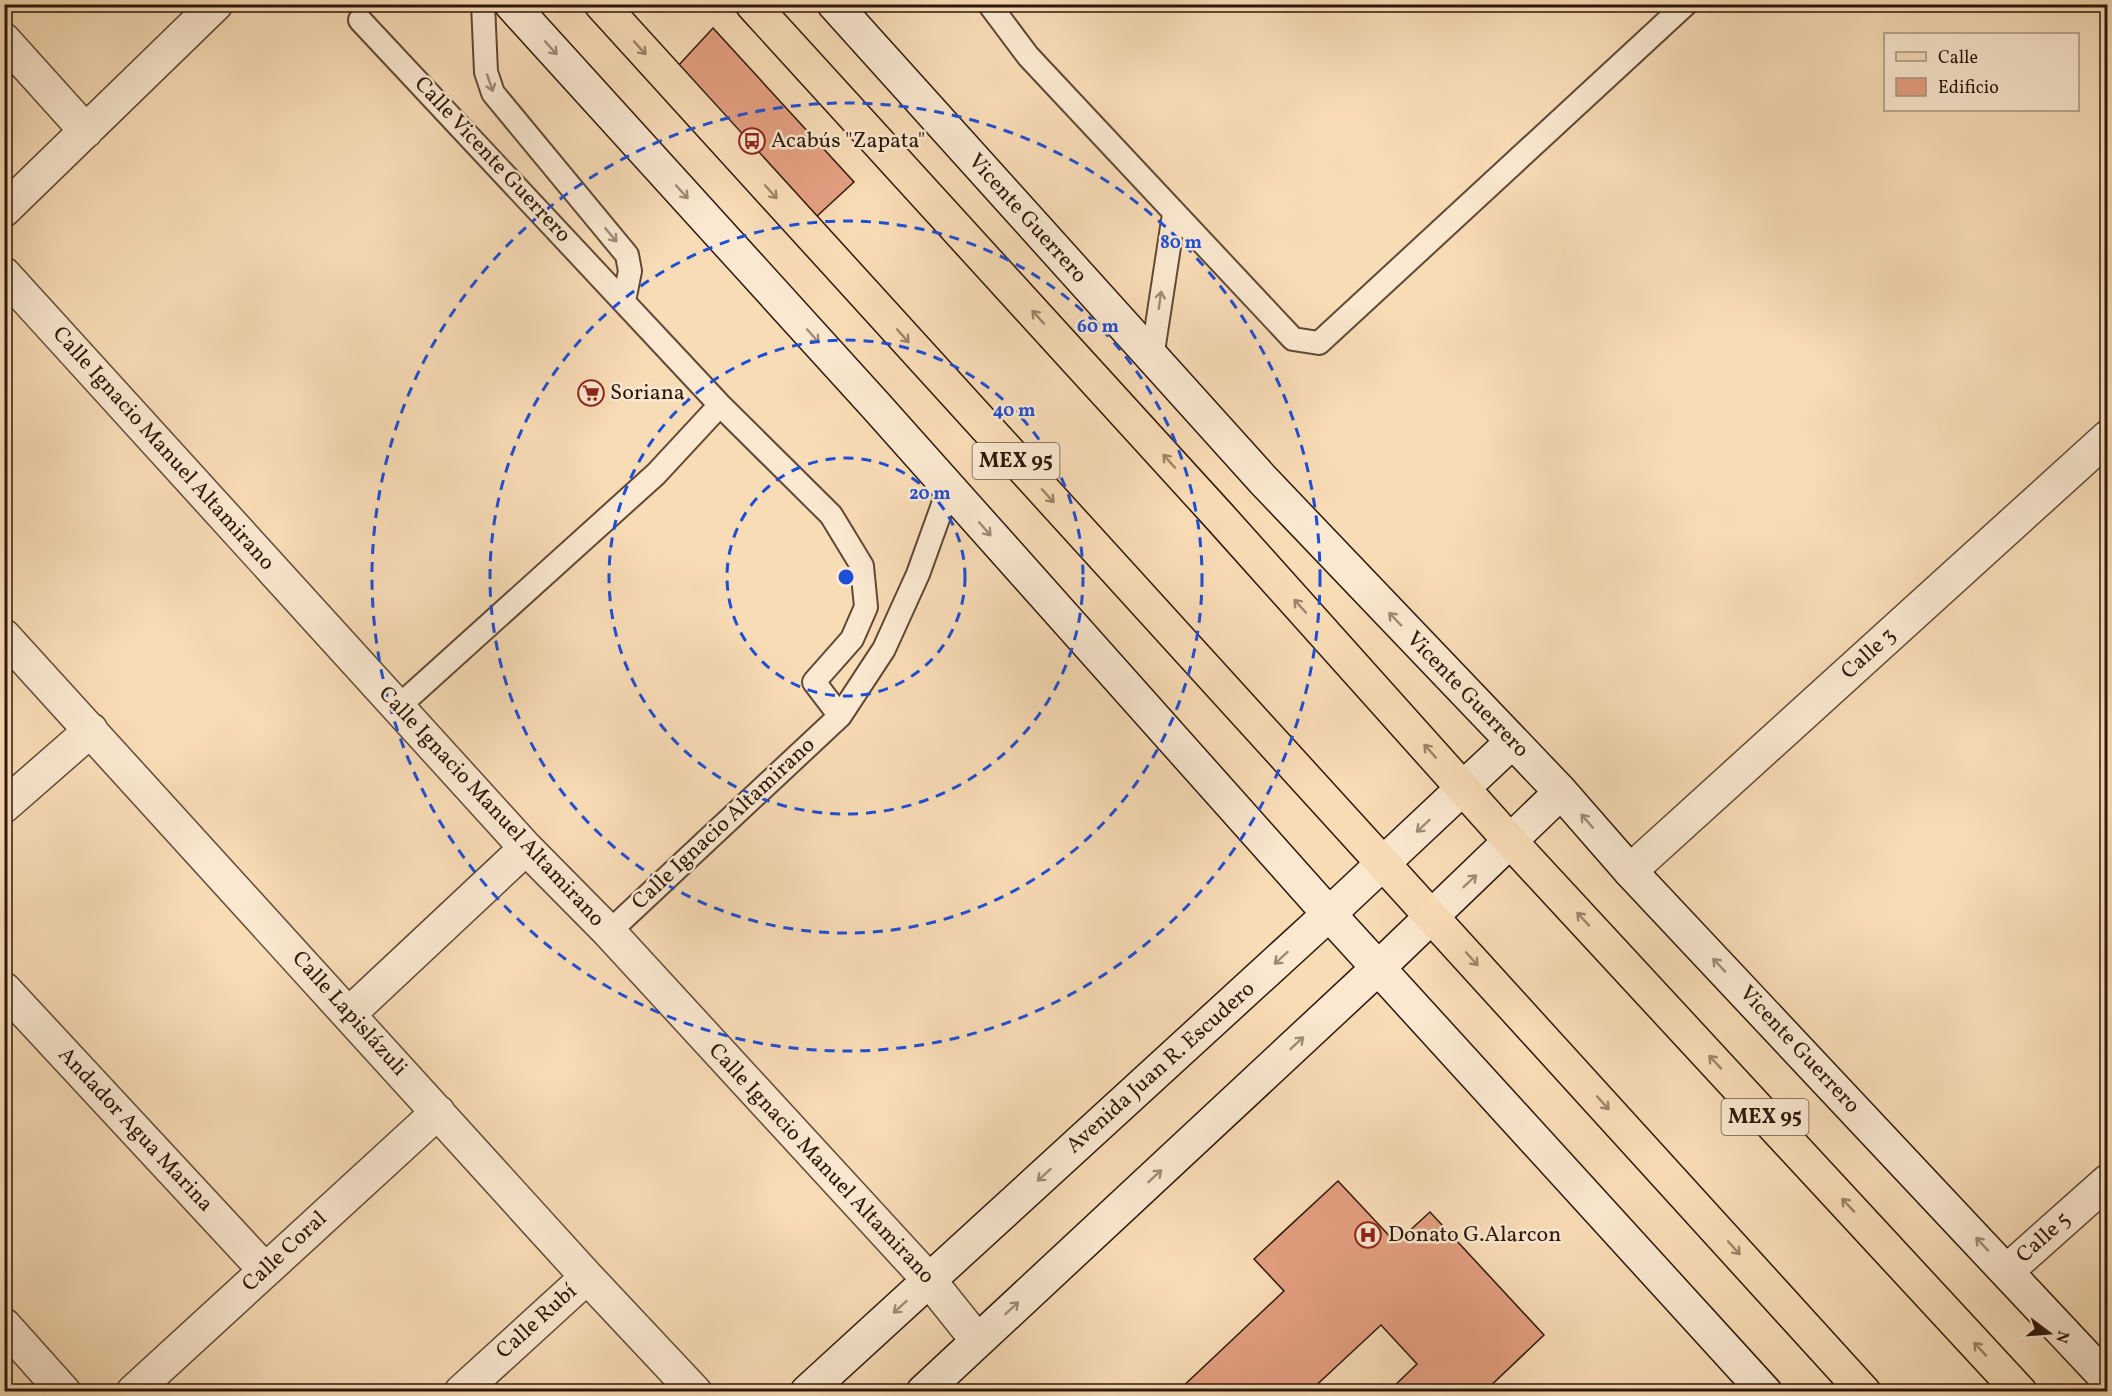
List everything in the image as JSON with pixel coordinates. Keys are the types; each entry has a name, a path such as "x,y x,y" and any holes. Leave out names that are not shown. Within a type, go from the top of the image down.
{"main road":[{"path":"4,210 216,4"},
{"path":"511,4 949,488 1329,914 1765,1392"},
{"name":"MEX 95","path":"601,4 1383,864 1433,915 1864,1392"},
{"name":"MEX 95","path":"752,4 1511,842 2020,1392"},
{"name":"Vicente Guerrero","path":"834,4 1263,480 1561,792 1630,870 2108,1380"},
{"path":"4,40 86,131"},
{"name":"Calle Ignacio Manuel Altamirano","path":"4,274 526,848 609,932 929,1280 977,1340"},
{"name":"Calle 3","path":"1630,870 2108,437"},
{"name":"Calle Lapislázuli","path":"4,636 695,1392"},
{"path":"4,806 91,730"},
{"name":"Avenida Juan R. Escudero","path":"807,1392 1329,914 1512,742"},
{"path":"923,1392 1378,968 1561,792"},
{"path":"349,1014 526,848"},
{"name":"Andador Agua Marina","path":"4,989 265,1270"},
{"name":"Calle Coral","path":"133,1392 438,1112"},
{"name":"Calle 5","path":"2007,1271 2108,1181"},
{"name":"Calle Rubí","path":"461,1392 588,1277"},
{"path":"4,1325 64,1392"}],"lane":[{"path":"483,4 489,85 627,255 630,271 624,301"},
{"path":"989,4 1028,56 1293,339 1319,343 1686,4"},
{"name":"Calle Vicente Guerrero","path":"360,20 720,405 831,515 862,566 866,607 852,639 814,682 840,716"},
{"path":"1152,358 1174,214"},
{"path":"398,707 656,474 720,405"},
{"name":"Calle Ignacio Altamirano","path":"609,932 840,716 884,650 918,574 949,488"}],"building":[{"path":"713,28 854,182 815,218 677,67"},
{"path":"1338,1181 1396,1243 1430,1212 1544,1335 1484,1392 1388,1392 1417,1364 1381,1325 1309,1392 1177,1392 1284,1291 1254,1259"}],"place":[{"name":"Acabús \"Zapata\"","path":"752,141"},
{"name":"Soriana","path":"591,393"},
{"name":"Donato G.Alarcon","path":"1368,1235"}]}
